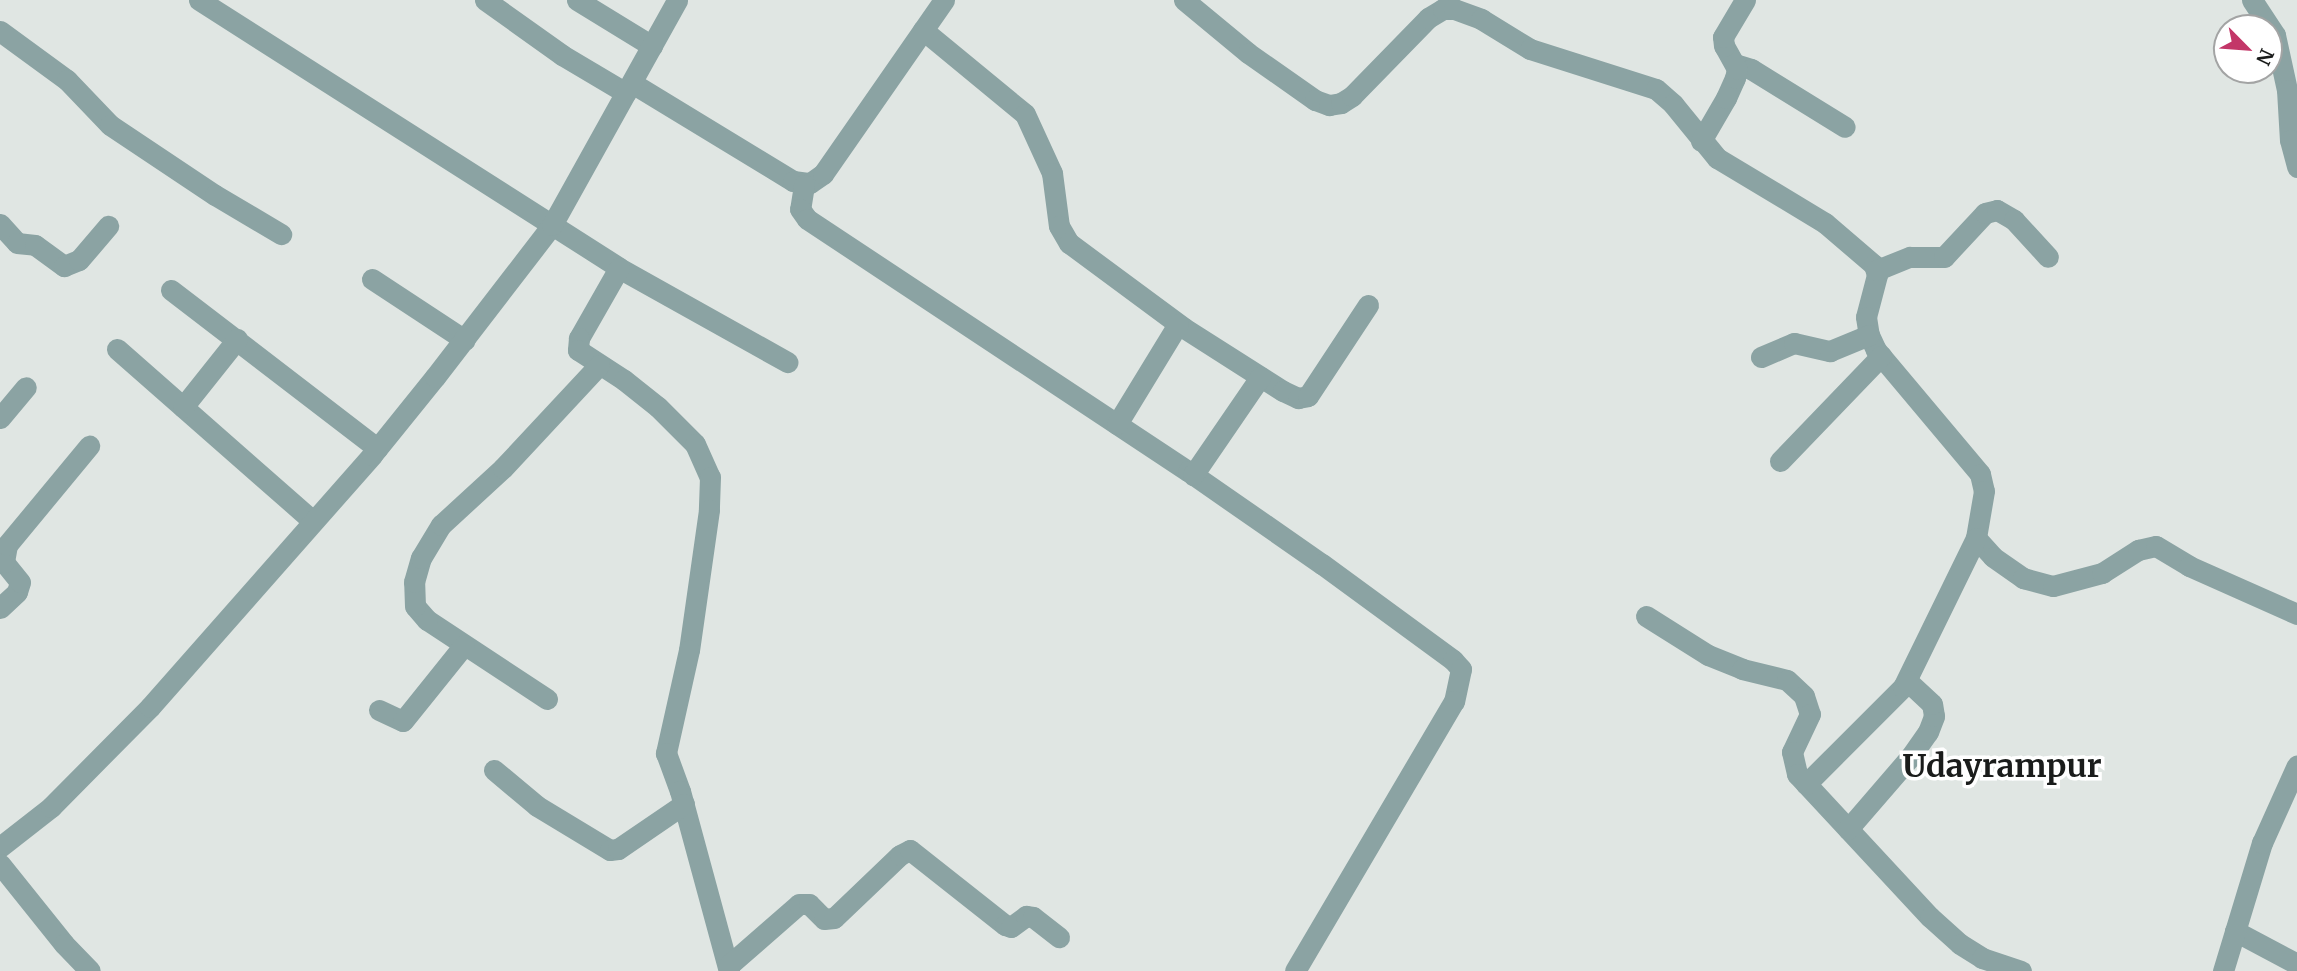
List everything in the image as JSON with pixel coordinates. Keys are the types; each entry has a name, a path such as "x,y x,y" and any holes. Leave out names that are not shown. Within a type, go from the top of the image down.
{"street":[{"path":"199,0 619,268 787,362"},
{"path":"485,0 562,55 629,88 804,185"},
{"path":"577,0 652,46"},
{"path":"0,847 51,807 150,708 377,448 465,340 552,225 677,0"},
{"path":"804,185 823,174 944,0"},
{"path":"1184,0 1248,53 1315,100 1329,104 1341,103 1352,96 1427,18 1443,9 1454,9 1481,19 1530,49 1656,89 1673,104 1701,141 1726,164 1825,223 1872,262 1877,270 1866,317 1869,335 1881,356 1980,474 1984,491 1976,538 1907,681 1869,724 1806,784"},
{"path":"1701,141 1735,78 1735,64 1724,46 1723,37 1745,0"},
{"path":"2252,0 2275,35 2287,90 2290,140 2297,167"},
{"path":"923,30 1025,114 1052,173 1058,219 1069,243 1178,324 1292,397 1308,396 1368,305"},
{"path":"0,31 67,80 118,131 281,234"},
{"path":"1735,64 1751,69 1845,127"},
{"path":"804,185 800,209 807,219 1193,475 1322,564 1453,660 1461,669 1454,701 1295,971"},
{"path":"1877,270 1910,257 1944,257 1985,213 1997,210 2014,220 2048,257"},
{"path":"0,224 17,243 34,245 64,266 79,260 108,226"},
{"path":"619,268 577,343 581,354 640,391 667,416 695,444 710,477 709,510 689,650 666,753 684,804 728,969 799,904 809,904 824,919 834,918 900,855 910,850 1005,925 1014,926 1023,918 1032,917 1059,937"},
{"path":"372,278 465,340"},
{"path":"171,290 377,448"},
{"path":"1117,424 1178,324"},
{"path":"1761,357 1785,344 1805,344 1830,351 1869,335"},
{"path":"183,407 237,339"},
{"path":"117,349 313,521"},
{"path":"1780,461 1881,356"},
{"path":"547,699 427,620 415,606 414,582 421,558 441,525 503,468 599,365"},
{"path":"1193,475 1260,377"},
{"path":"0,418 26,387"},
{"path":"0,608 17,592 20,582 4,562 7,545 89,446"},
{"path":"1976,538 1993,557 2024,578 2053,586 2102,573 2138,550 2156,546 2189,566 2271,599 2297,614"},
{"path":"1646,616 1708,655 1742,669 1787,680 1804,696 1811,707 1792,752 1797,775 1930,917 1960,944 1982,958 2021,971"},
{"path":"379,710 403,721 464,645"},
{"path":"1848,829 1911,756 1931,724 1934,716 1932,704 1907,681"},
{"path":"2223,971 2262,843 2297,765"},
{"path":"494,770 537,806 610,850 618,849 684,804"},
{"path":"0,864 64,944 90,971"},
{"path":"2235,931 2297,964"}],"district":[{"name":"Udayrampur","path":"2002,766"}]}
